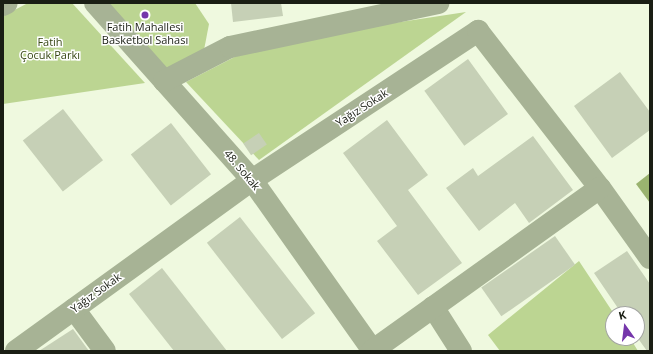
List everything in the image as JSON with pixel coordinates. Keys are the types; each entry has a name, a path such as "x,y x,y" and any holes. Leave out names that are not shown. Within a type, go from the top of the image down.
{"street":[{"path":"3,5 7,3"},
{"name":"48. Sokak","path":"95,3 252,180 372,351"},
{"path":"164,81 230,47 369,10 438,3"},
{"name":"Yağız Sokak","path":"16,351 252,180 478,31 600,188 650,258"},
{"path":"372,351 600,188"},
{"path":"433,307 461,351"},
{"path":"74,309 105,351"}],"green space":[{"name":"Fatih Çocuk Parkı","path":"28,3 72,3 145,83 3,104 3,16"},
{"path":"102,3 195,3 209,24 204,50 163,72"},
{"path":"466,12 259,160 186,82 262,43"},
{"path":"579,261 609,306 605,306 605,346 635,346 638,351 500,351 488,335"}],"shaded area":[{"path":"650,173 650,203 636,184"}],"building":[{"path":"231,3 281,3 283,16 233,22"},
{"path":"468,59 508,114 464,146 424,91"},
{"path":"620,72 650,112 650,130 612,158 574,106"},
{"path":"63,109 103,160 63,192 23,140"},
{"path":"387,120 428,175 408,190 462,263 418,295 377,241 397,226 343,153"},
{"path":"171,123 211,174 171,206 131,154"},
{"path":"259,133 267,145 251,155 243,144"},
{"path":"533,136 573,190 529,223 515,203 479,231 446,188 473,168 478,176"},
{"path":"240,217 315,313 282,339 207,243"},
{"path":"555,236 575,265 501,316 481,288"},
{"path":"627,251 650,284 650,351 647,351 643,346 645,346 645,306 617,306 594,273"},
{"path":"162,268 227,351 174,351 129,294"},
{"path":"73,329 89,351 39,351"}],"place":[{"name":"Fatih Mahallesi Basketbol Sahası","path":"145,15"}]}
